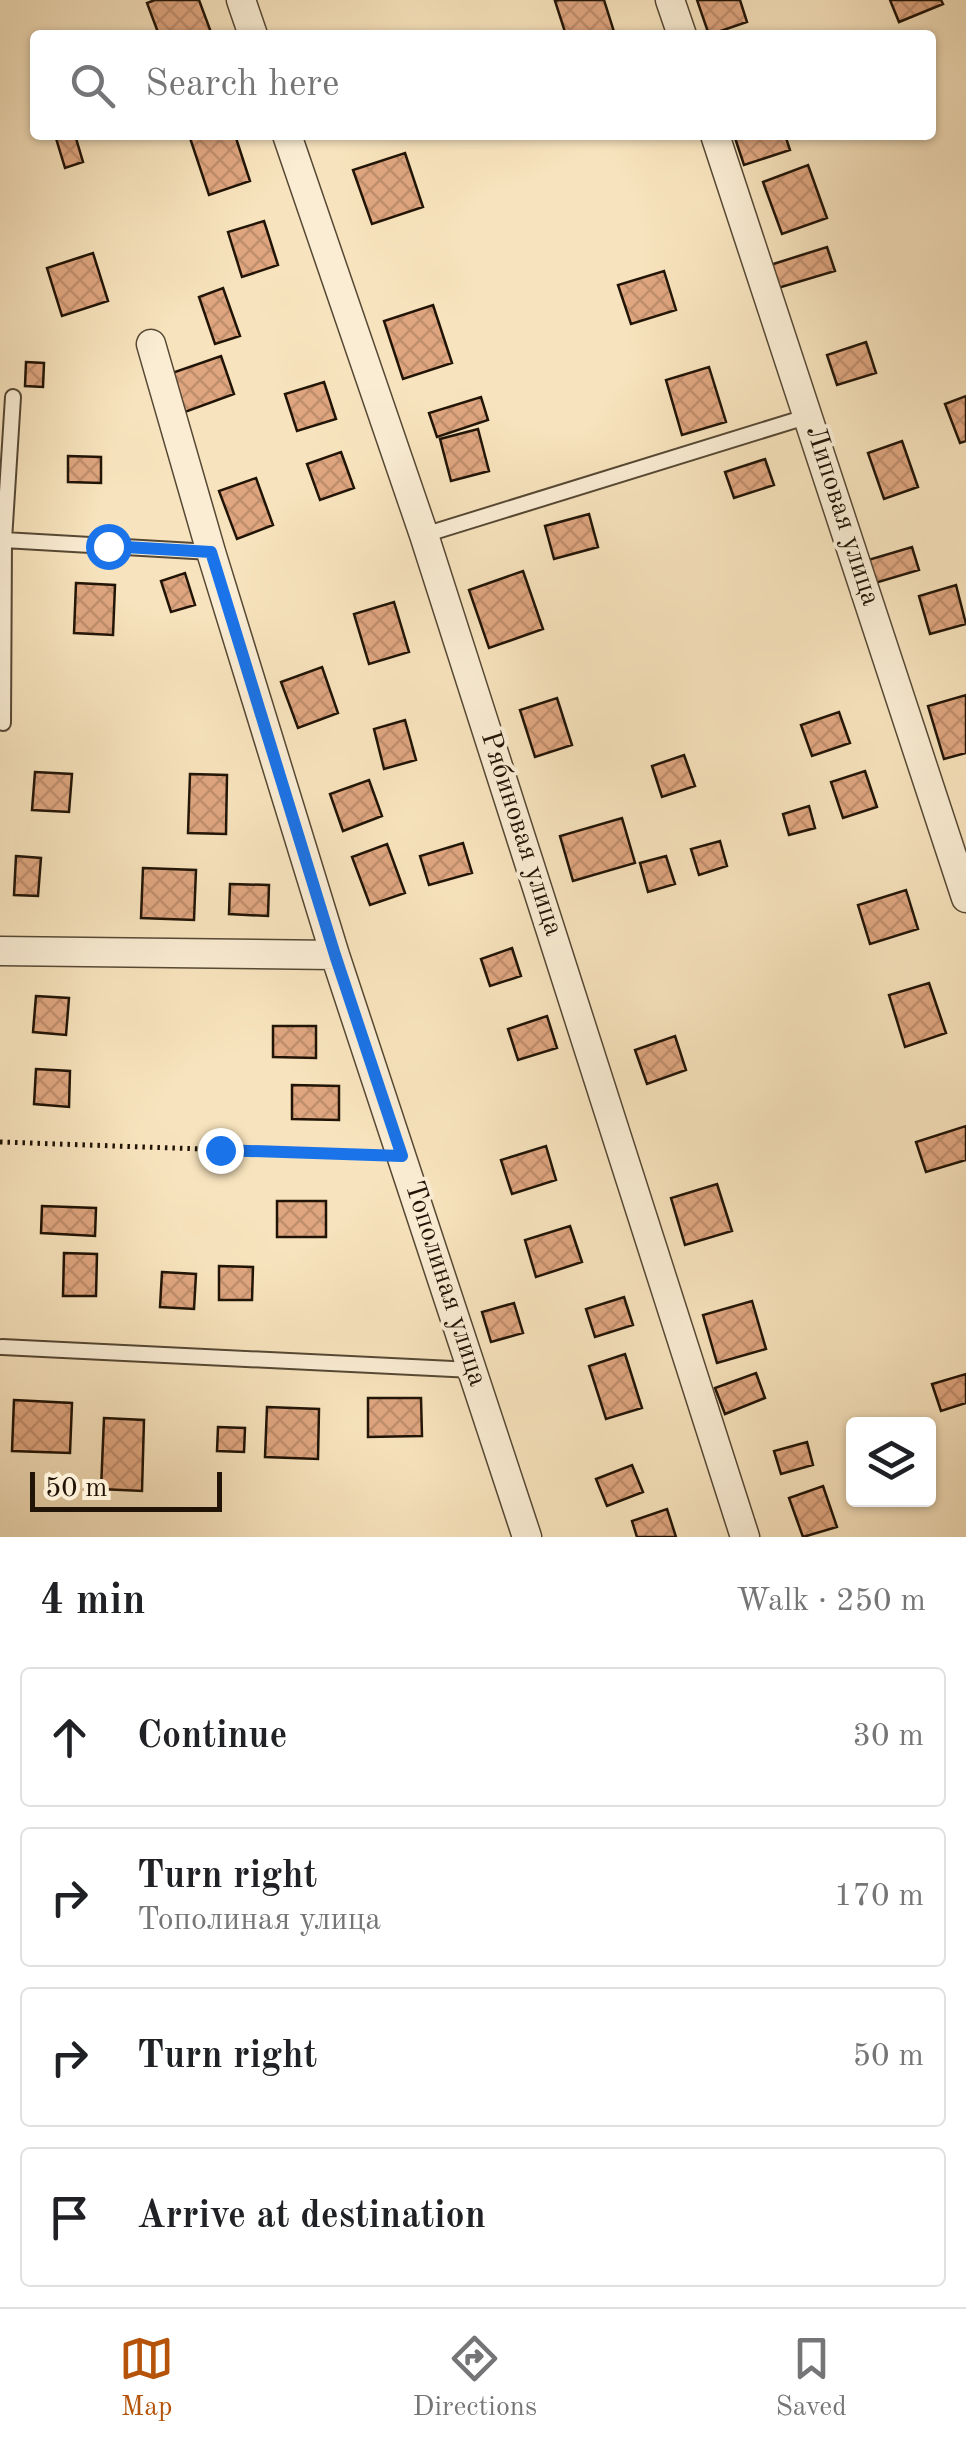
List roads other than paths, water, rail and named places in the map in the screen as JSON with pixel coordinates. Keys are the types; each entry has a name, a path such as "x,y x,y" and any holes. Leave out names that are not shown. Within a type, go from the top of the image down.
{"street":[{"path":"241,0 251,30"},
{"path":"670,0 680,30"},
{"name":"Рябиновая улица","path":"290,140 424,535 745,1537"},
{"name":"Липовая улица","path":"718,140 966,898"},
{"name":"Тополиная улица","path":"151,344 335,955 527,1537"},
{"path":"0,951 335,955"}],"lane":[{"path":"2,723 4,540 13,397"},
{"path":"424,535 809,416"},
{"path":"4,540 211,552"},
{"path":"2,1347 474,1370"}]}
